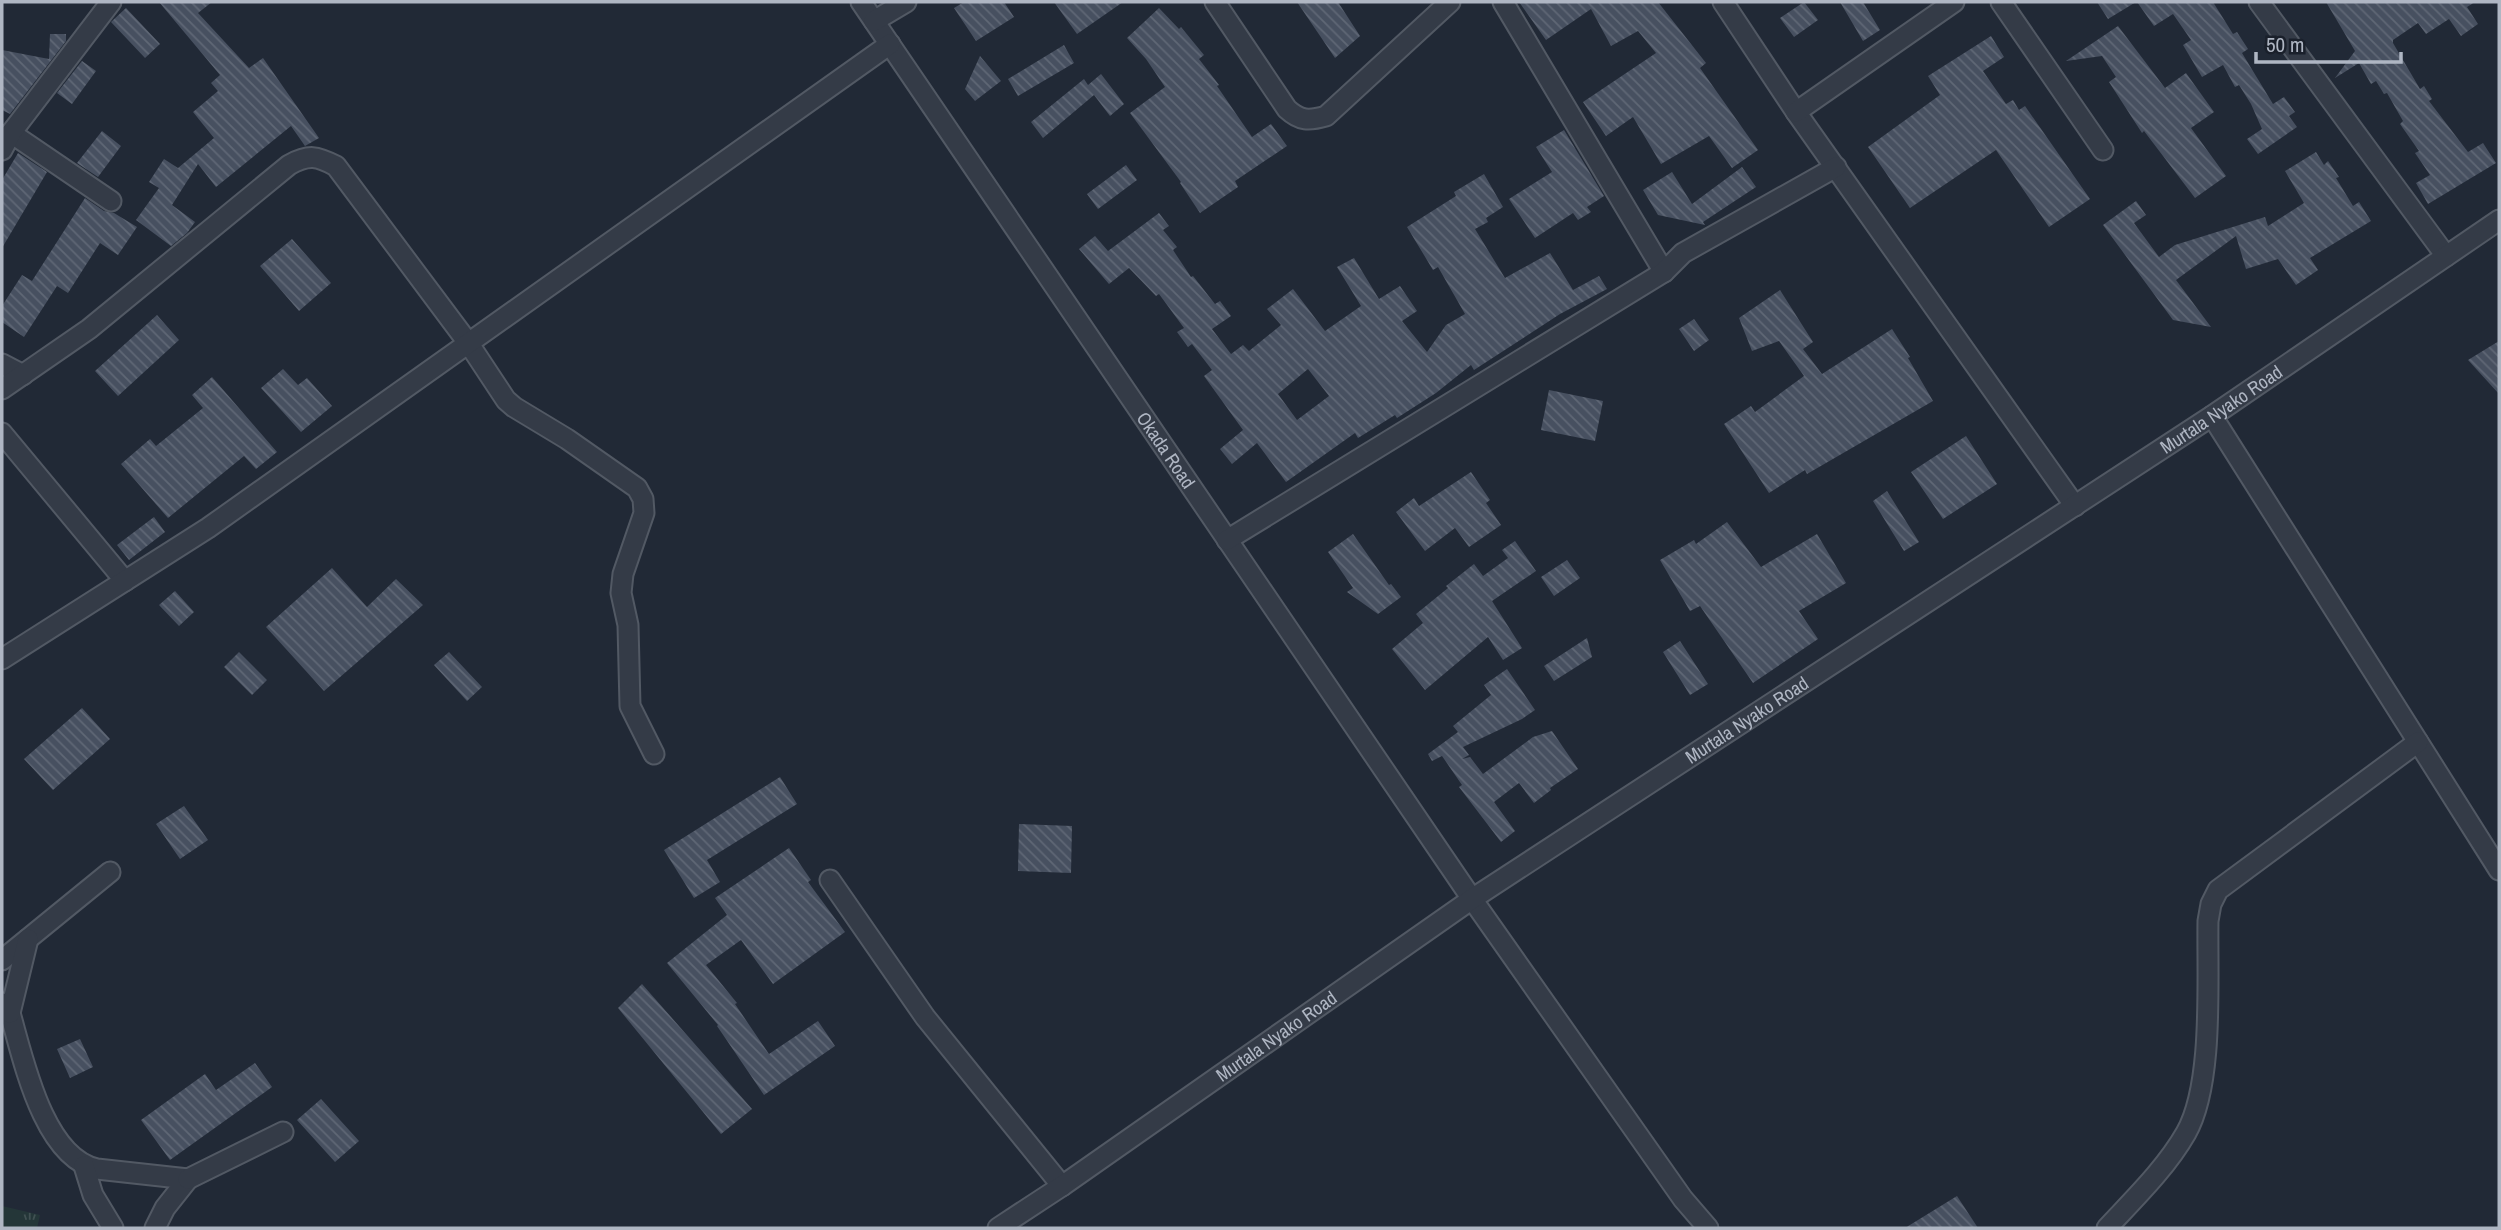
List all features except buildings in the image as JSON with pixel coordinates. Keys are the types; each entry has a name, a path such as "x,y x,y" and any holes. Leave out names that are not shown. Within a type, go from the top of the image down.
{"street":[{"path":"111,2 7,142 111,201"},
{"name":"Okada Road","path":"861,2 1472,899 1683,1199"},
{"path":"874,21 906,2"},
{"path":"1215,2 1287,109 1297,118 1311,121 1326,116 1450,2"},
{"path":"1503,2 1664,272"},
{"path":"1723,2 1796,111 2075,506"},
{"path":"1796,111 1954,2"},
{"path":"2001,2 2103,150"},
{"path":"2259,2 2446,256"},
{"path":"2,659 208,528 890,44"},
{"path":"2,389 89,329 289,165 301,158 318,157 336,166 469,344 506,400 514,408 631,481 643,499 644,513 623,574 621,593 628,625 629,706 654,754"},
{"path":"1227,540 1664,272 1683,253 1836,167"},
{"name":"Murtala Nyako Road","path":"998,1228 1472,899 2212,416 2499,220"},
{"path":"2,363 23,375"},
{"path":"2212,416 2499,870"},
{"path":"2,433 125,580"},
{"path":"2107,1228 2149,1182 2185,1135 2202,1090 2208,921 2211,904 2218,890 2418,742"},
{"path":"2,960 110,872"},
{"path":"830,880 920,1009 1062,1186"},
{"path":"28,939 6,1008 40,1109 71,1156 84,1166 188,1179"},
{"path":"155,1228 165,1208 188,1179 283,1132"},
{"path":"84,1166 93,1195 113,1228"},
{"path":"1683,1199 1698,1228"},
{"path":"1683,1199 1708,1228"}],"green space":[{"path":"2,1206 40,1215 37,1228 2,1228"}]}
